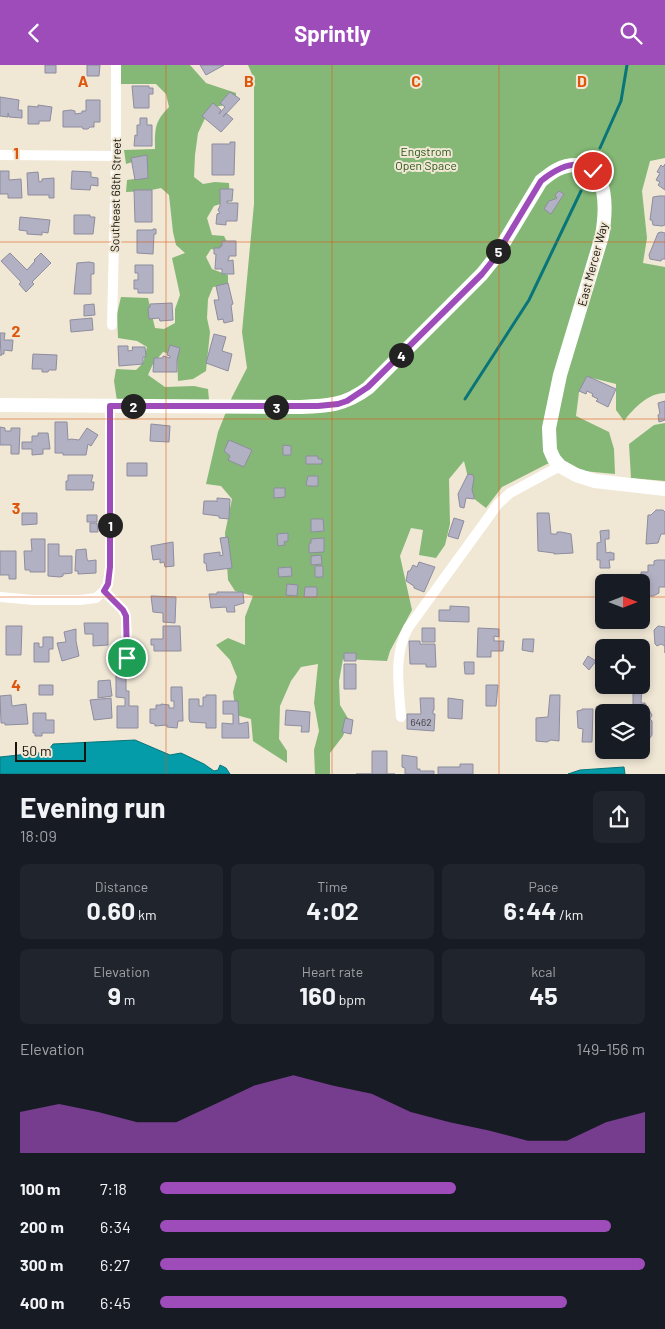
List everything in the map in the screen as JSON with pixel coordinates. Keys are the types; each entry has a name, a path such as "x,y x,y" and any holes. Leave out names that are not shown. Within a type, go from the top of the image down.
{"street":[{"name":"Southeast 68th Street","path":"112,325 116,65"},
{"path":"0,155 116,156"},
{"name":"East Mercer Way","path":"0,405 298,407 338,404 347,401 368,387 482,274 494,259 541,181 562,166 579,165 588,167 598,177 604,195 605,210 602,236 560,375 549,428 550,450 560,466"},
{"path":"0,597 32,601 80,601 96,598 104,591 108,584 110,567 110,406"},
{"path":"401,717 398,660 408,628 498,505 510,493 560,466 576,475 595,481 665,489"},
{"path":"104,591 123,610 126,616 127,658"}],"green space":[{"path":"120,65 190,65 206,83 236,93 236,103 210,108 198,133 195,155 194,177 203,184 215,182 229,183 230,201 214,206 207,218 212,235 224,236 229,246 225,252 211,249 206,257 212,269 228,275 228,285 213,287 208,299 207,318 210,332 206,371 193,379 178,381 177,356 163,352 153,364 148,375 165,387 194,386 208,389 209,400 117,401 114,381 116,369 136,370 143,363 147,347 137,341 118,338 117,314 121,297 148,298 155,328 164,329 175,323 175,309 180,295 172,258 185,253 176,245 169,195 161,188 126,192 127,180 141,178 139,160 126,164 124,150 155,149 156,127 160,117 169,107 166,94 156,84 120,84"},
{"name":"Engstrom Open Space","path":"248,65 665,65 665,158 650,161 642,191 647,238 643,263 665,267 665,393 647,398 624,421 616,410 616,384 592,378 579,392 576,416 609,432 614,449 615,474 583,471 563,460 547,464 502,487 486,508 473,498 464,461 449,479 450,524 445,545 436,558 419,555 423,530 411,528 400,556 412,610 390,651 387,661 343,659 339,681 340,705 349,720 343,736 330,753 330,774 315,774 314,750 319,731 314,703 318,664 301,667 291,681 280,706 279,739 287,751 287,763 253,741 251,719 236,715 233,692 237,677 230,660 216,645 228,638 245,645 245,617 253,596 235,591 228,580 225,533 232,499 221,486 206,484 218,432 232,397 247,368 242,332 254,204 254,79"},
{"path":"665,423 665,481 631,478 629,444 654,425"}],"water":[{"path":"135,740 170,755 181,753 214,771 218,770 220,765 226,768 230,774 0,774 0,757 47,752 53,744"},
{"path":"624,767 625,774 568,774 580,770"}],"building":[{"path":"45,65 56,65 56,73 45,73"},
{"path":"87,65 100,65 99,76 87,76"},
{"path":"200,65 224,65 206,75"},
{"path":"132,86 149,86 149,88 153,88 153,94 149,94 149,108 134,108"},
{"path":"230,92 240,99 226,113 233,119 221,132 202,116 213,103 221,110 219,114 225,107 220,103"},
{"path":"0,97 19,100 18,110 22,110 22,118 9,117 8,113 8,117 0,116"},
{"path":"86,100 100,100 100,122 94,122 94,127 88,129 83,129 82,127 63,127 63,111 71,110 75,111 75,114 82,113 82,111 86,111"},
{"path":"38,105 52,107 50,121 28,124 28,106 38,107"},
{"path":"140,118 147,118 147,125 152,125 152,146 134,146"},
{"path":"230,142 235,142 234,175 212,175 212,144 230,144"},
{"path":"147,155 148,178 135,180 131,158"},
{"path":"665,164 665,190 658,185 660,182 656,180 660,173 657,172 661,165 663,167"},
{"path":"0,171 9,171 9,180 21,179 22,198 8,198 8,194 0,194"},
{"path":"72,171 91,172 91,177 98,178 98,186 91,185 90,190 71,189"},
{"path":"38,172 39,182 42,179 54,178 54,198 49,198 49,195 28,195 27,173"},
{"path":"220,189 233,189 232,201 227,201 227,203 238,203 237,221 226,221 226,225 216,224 217,214 220,213 218,210 220,206"},
{"path":"134,190 152,190 152,222 135,222"},
{"path":"559,191 564,194 551,214 544,209 549,201 557,198 555,195"},
{"path":"665,196 665,225 662,226 653,225 652,220 650,220 653,197"},
{"path":"74,215 90,215 90,217 95,217 93,234 74,234"},
{"path":"20,217 50,220 48,233 42,232 42,235 27,234 27,231 19,230"},
{"path":"156,229 156,234 154,234 153,254 137,253 137,230"},
{"path":"658,233 665,233 665,259 661,261 650,259 649,255"},
{"path":"222,241 236,241 236,256 229,256 228,259 228,261 233,260 234,274 222,274 222,269 215,269 216,254 214,254 214,248 220,248"},
{"path":"10,253 27,270 41,253 51,263 32,282 34,284 26,292 19,284 21,282 1,261"},
{"path":"77,263 94,263 94,274 91,274 91,294 74,294"},
{"path":"135,265 153,265 153,293 138,293 138,289 134,289 134,280 138,280 138,273 135,273"},
{"path":"228,283 233,304 231,305 233,321 224,323 223,319 218,320 214,300 219,300 216,286"},
{"path":"172,303 173,320 160,321 159,318 149,319 148,308 150,304"},
{"path":"94,304 95,315 84,316 84,305"},
{"path":"92,318 93,330 71,332 70,320"},
{"path":"0,333 5,333 4,340 13,340 12,351 4,350 4,354 1,354 1,356"},
{"path":"214,334 226,337 222,351 232,354 228,371 206,363"},
{"path":"170,345 180,348 177,372 153,372 154,358 163,358 163,356 170,358 167,355"},
{"path":"118,346 128,346 128,351 133,350 132,347 145,347 146,357 143,357 143,364 119,366"},
{"path":"33,354 57,355 56,370 42,372 42,369 32,369"},
{"path":"587,376 616,389 608,407 596,401 598,399 592,396 593,394 587,391 586,394 579,391"},
{"path":"665,401 665,420 659,422 658,403"},
{"path":"55,422 67,422 68,440 79,440 87,428 98,435 91,446 88,444 86,455 55,453"},
{"path":"151,424 170,426 169,442 150,441"},
{"path":"0,427 5,428 5,431 11,431 11,428 20,428 19,454 11,454 11,445 0,445"},
{"path":"38,433 48,433 50,449 43,449 43,454 32,455 32,449 22,449 22,442 32,442 32,436 38,436"},
{"path":"229,440 252,450 244,467 228,460 230,456 224,451"},
{"path":"283,445 291,446 291,455 283,455"},
{"path":"306,456 318,456 318,459 322,459 322,464 306,464"},
{"path":"127,463 147,463 147,476 127,476"},
{"path":"468,474 473,475 474,478 472,490 474,499 466,498 464,508 460,507 458,494"},
{"path":"68,475 93,475 91,482 94,482 93,490 66,490"},
{"path":"308,476 318,476 318,486 308,486 306,484"},
{"path":"274,488 285,488 285,497 274,498"},
{"path":"217,498 230,499 229,519 203,514 204,501 217,502"},
{"path":"656,510 663,510 665,512 665,534 661,534 658,543 646,544 648,515 651,515"},
{"path":"22,513 37,513 37,524 22,525"},
{"path":"537,513 549,513 551,534 561,532 571,534 573,553 554,554 538,551"},
{"path":"87,515 97,515 97,522 87,522"},
{"path":"454,518 464,521 458,539 448,536"},
{"path":"311,519 323,519 324,531 311,532"},
{"path":"90,523 97,523 98,532 90,532"},
{"path":"609,530 609,539 605,539 606,553 614,553 614,560 609,560 610,568 600,568 600,560 597,560 597,543 601,542 600,531"},
{"path":"288,533 288,541 284,542 285,545 278,546 277,534"},
{"path":"228,537 232,568 207,571 206,563 204,563 204,554 220,552 220,556 223,555 220,538"},
{"path":"324,538 324,552 309,553 311,539"},
{"path":"31,539 45,539 45,572 25,570 24,551 32,551"},
{"path":"173,542 174,566 165,567 164,562 160,563 160,559 153,560 151,546"},
{"path":"48,544 59,544 59,556 72,556 72,573 63,574 60,577 48,576"},
{"path":"86,549 88,561 96,560 96,573 78,574 78,571 75,571 76,550"},
{"path":"0,551 16,551 16,579 9,579 9,575 0,575"},
{"path":"321,555 322,564 311,565 311,556"},
{"path":"665,560 665,587 659,587 659,593 650,596 650,574 641,574 641,572 648,572 648,565 654,565 654,561"},
{"path":"419,562 435,567 424,592 414,588 414,586 406,581 408,571 410,571 413,565 417,567"},
{"path":"315,566 323,566 323,577 315,577"},
{"path":"291,567 292,576 279,577 278,568"},
{"path":"287,584 298,585 297,596 286,595"},
{"path":"305,587 317,587 317,597 304,597"},
{"path":"217,592 243,592 244,603 234,606 235,612 227,612 226,607 211,608 209,594 217,594"},
{"path":"151,596 176,597 175,623 163,622 163,613 153,612"},
{"path":"450,606 469,607 469,622 439,621 439,610 450,610"},
{"path":"84,623 108,623 108,645 93,646 93,634 85,634"},
{"path":"6,626 22,626 21,655 6,655"},
{"path":"163,626 180,626 181,651 154,651 151,639 163,639"},
{"path":"658,626 665,627 665,646 661,644 657,646 655,644 654,630"},
{"path":"422,628 435,628 435,642 422,642"},
{"path":"478,628 499,629 499,637 494,636 494,641 504,641 503,651 491,651 491,657 477,657"},
{"path":"76,629 79,656 62,661 57,643 66,642 64,632"},
{"path":"43,637 53,637 53,649 49,649 49,662 34,662 34,643 39,643 39,647 43,647"},
{"path":"523,639 534,639 533,652 522,650"},
{"path":"409,641 420,641 420,644 435,644 436,667 426,667 426,664 410,664"},
{"path":"344,653 356,653 356,661 344,661"},
{"path":"588,656 595,660 589,670 583,664"},
{"path":"464,662 474,662 474,674 465,674"},
{"path":"344,664 356,664 356,689 344,689"},
{"path":"116,668 126,668 126,691 129,691 129,706 138,706 138,728 117,728 117,706 125,706 125,698 116,697"},
{"path":"110,680 112,696 98,698 98,681"},
{"path":"39,685 53,685 53,695 39,695"},
{"path":"486,685 498,685 496,706 486,706"},
{"path":"171,687 182,687 183,721 178,721 177,728 167,727 167,725 155,726 155,724 150,723 150,709 156,709 156,705 161,704 174,708 174,701 171,701"},
{"path":"633,694 642,694 641,703 646,704 633,704"},
{"path":"11,695 12,706 26,704 28,724 5,725 5,723 1,723 0,696"},
{"path":"206,695 216,695 216,728 206,728 206,723 190,722 189,719 189,699 199,699 199,706 203,706 203,697 206,697"},
{"path":"550,695 560,695 559,741 536,741 536,718 548,717"},
{"path":"111,698 112,718 94,720 90,700"},
{"path":"420,698 434,698 434,731 407,729 407,714 421,714"},
{"path":"448,698 463,700 462,719 448,718"},
{"path":"223,701 238,701 239,724 248,722 249,738 222,738 222,723 233,724 233,714 223,714"},
{"path":"593,709 592,742 582,742 583,729 578,728 577,711"},
{"path":"286,710 310,712 309,732 301,732 302,726 285,725"},
{"path":"33,713 46,713 46,720 54,720 54,733 42,733 42,736 35,736 35,733 33,733"},
{"path":"345,718 353,720 351,734 342,732"},
{"path":"650,719 652,721 652,735 650,738"},
{"path":"372,751 387,751 387,774 372,774"},
{"path":"402,755 417,757 417,769 420,769 420,771 434,771 434,774 405,774 405,768 402,767"},
{"path":"460,764 473,764 473,774 438,774 438,767 460,767"}],"waterway":[{"path":"600,148 621,101 627,65"},
{"path":"465,399 529,300 581,191"}],"route":[{"path":"127,658 126,616 123,610 104,591 110,575 110,406 298,407 338,404 347,401 368,387 482,274 494,259 541,181 562,166 579,165 588,167 593,171"}]}
